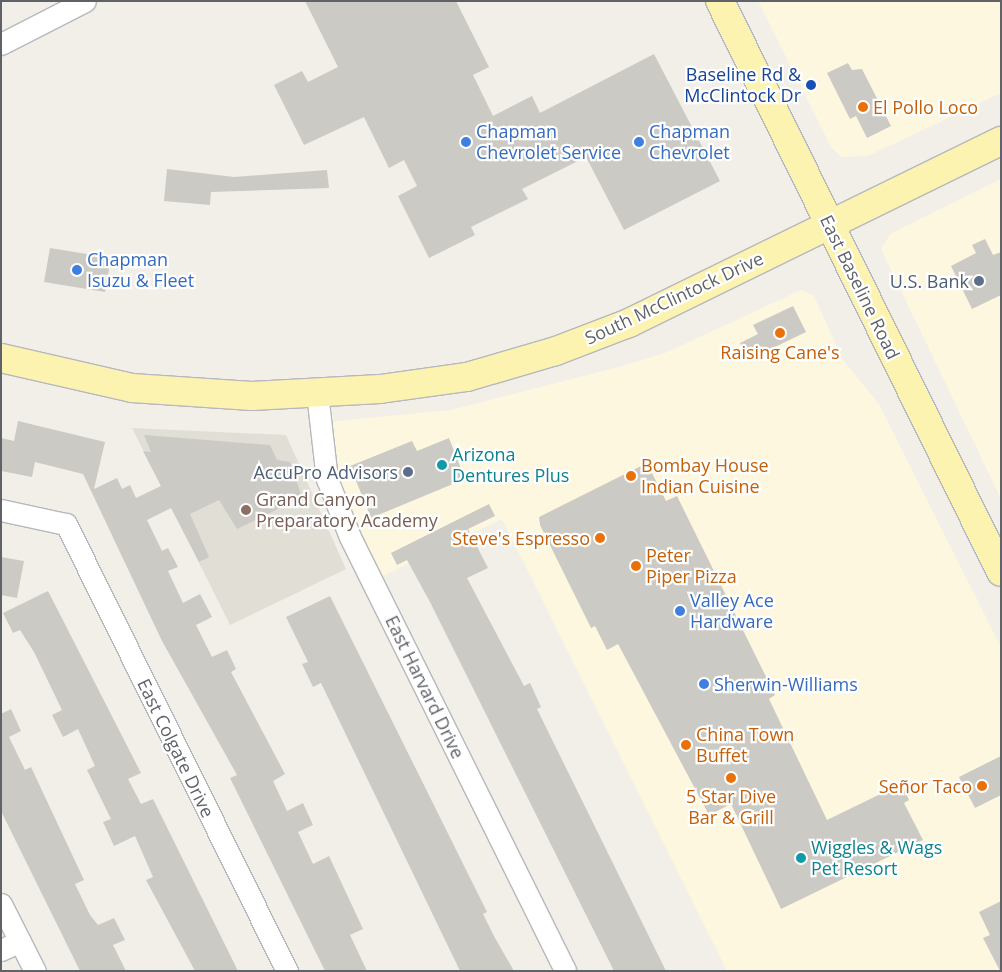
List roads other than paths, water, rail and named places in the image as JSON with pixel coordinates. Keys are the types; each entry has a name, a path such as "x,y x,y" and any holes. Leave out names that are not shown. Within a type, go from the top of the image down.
{"main road":[{"name":"East Baseline Road","path":"720,1 828,224 1001,572"},
{"name":"South McClintock Drive","path":"1,358 132,388 252,396 435,382 547,354 629,323 1001,141"}],"street":[{"path":"1,44 85,1"},
{"name":"East Harvard Drive","path":"317,392 327,479 350,537 565,971"},
{"name":"East Colgate Drive","path":"1,510 66,524 287,971"},
{"path":"1,904 35,971"},
{"path":"1,950 20,941"}],"place":[{"name":"Baseline Rd & McClintock Dr","path":"811,85"},
{"name":"El Pollo Loco","path":"863,107"},
{"name":"Chapman Chevrolet Service","path":"466,142"},
{"name":"Chapman Chevrolet","path":"639,142"},
{"name":"Chapman Isuzu & Fleet","path":"77,270"},
{"name":"U.S. Bank","path":"979,281"},
{"name":"Raising Cane's","path":"780,333"},
{"name":"Arizona Dentures Plus","path":"442,465"},
{"name":"AccuPro Advisors","path":"408,472"},
{"name":"Bombay House Indian Cuisine","path":"631,476"},
{"name":"Grand Canyon Preparatory Academy","path":"246,510"},
{"name":"Steve's Espresso","path":"600,538"},
{"name":"Peter Piper Pizza","path":"636,566"},
{"name":"Valley Ace Hardware","path":"680,611"},
{"name":"Sherwin-Williams","path":"704,684"},
{"name":"China Town Buffet","path":"686,745"},
{"name":"5 Star Dive Bar & Grill","path":"731,778"},
{"name":"Señor Taco","path":"982,786"},
{"name":"Wiggles & Wags Pet Resort","path":"801,858"}]}
